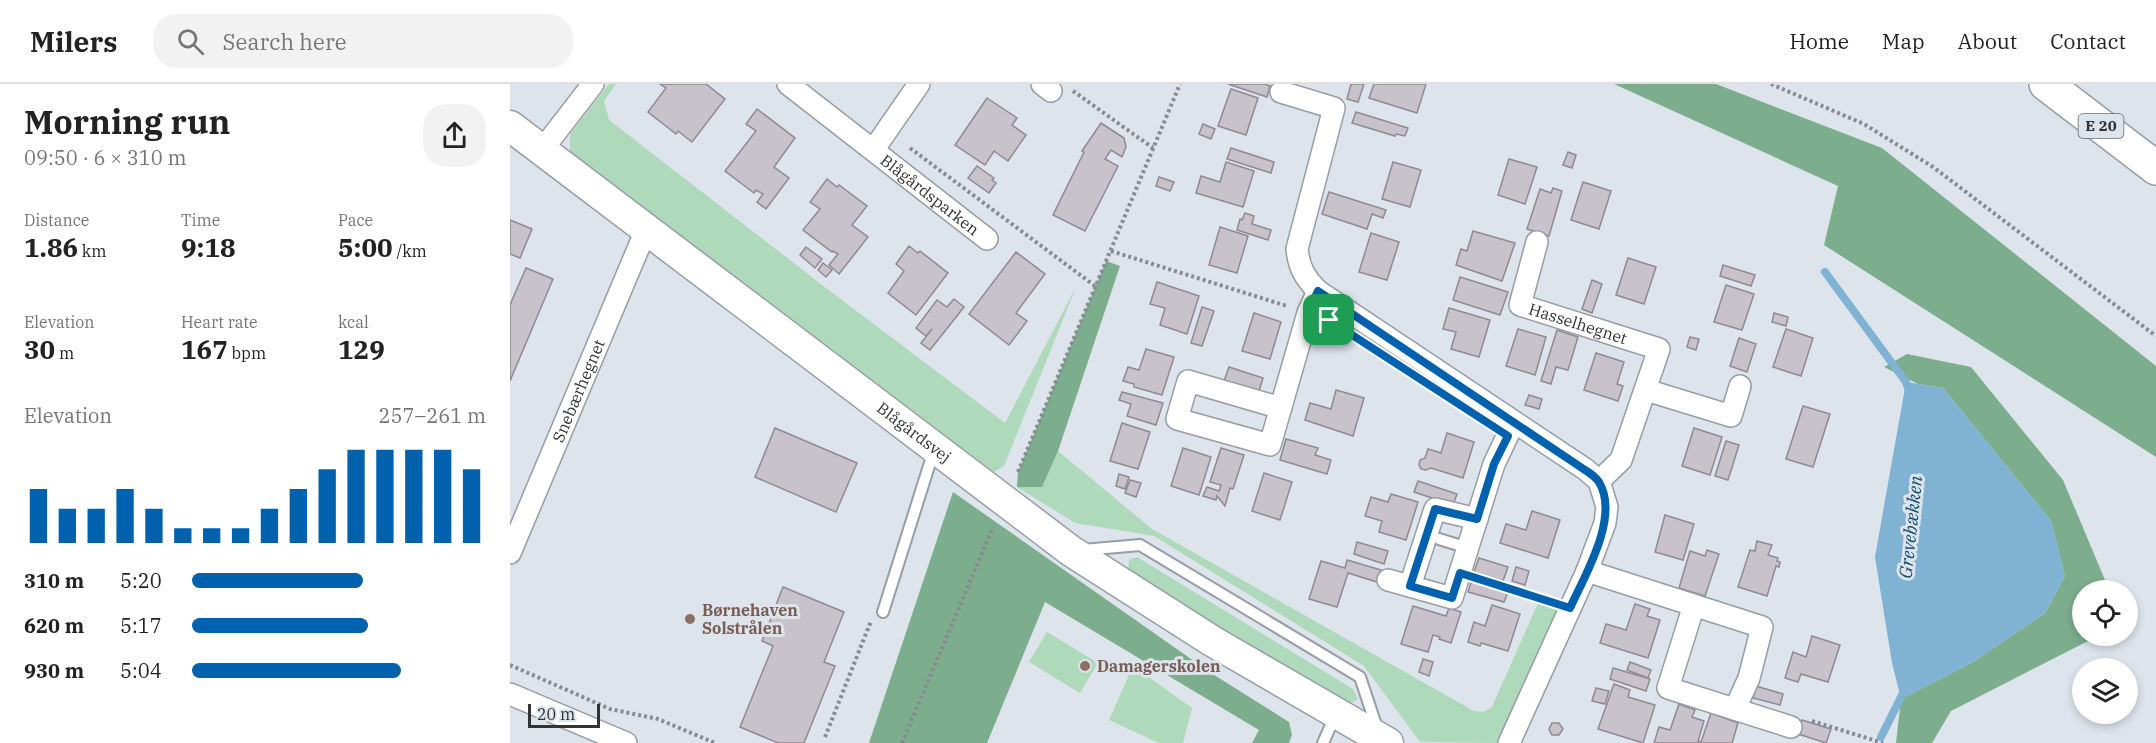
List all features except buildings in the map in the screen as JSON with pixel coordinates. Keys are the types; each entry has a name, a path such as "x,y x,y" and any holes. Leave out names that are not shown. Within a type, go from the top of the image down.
{"highway":[{"name":"E 20","path":"2046,84 2156,168"}],"street":[{"path":"542,150 593,84"},
{"name":"Blågårdsparken","path":"788,84 987,239"},
{"name":"Blågårdsparken","path":"874,149 919,84"},
{"path":"1281,92 1334,108 1297,249 1298,264 1306,279 1318,291 1585,470 1599,482 1606,507 1605,523 1587,571 1509,743"},
{"name":"Blågårdsvej","path":"510,126 1071,551 1212,641 1384,741"},
{"name":"Snebærhegnet","path":"510,553 646,230"},
{"name":"Hasselhegnet","path":"1537,242 1520,305 1659,349 1621,459 1599,482"},
{"path":"1281,408 1188,381 1177,419 1270,445 1281,408 1308,313 1318,291"},
{"path":"1646,390 1731,416 1740,386"},
{"path":"1388,580 1452,598 1494,464 1514,422"},
{"path":"1410,586 1435,509 1477,519"},
{"path":"1587,571 1762,627 1749,678 1735,709"},
{"path":"1694,605 1668,688 1791,727"},
{"path":"510,694 626,743"}],"lane":[{"path":"883,612 935,447"},
{"path":"1439,539 1468,548"},
{"path":"1071,551 1140,544 1360,677 1384,741"},
{"path":"1323,743 1335,714"}],"path":[{"path":"1018,472 1180,84"},
{"path":"1771,84 1864,124 1933,167 2156,336"},
{"path":"1046,87 1063,85 1153,148"},
{"path":"887,130 1095,286"},
{"path":"1111,250 1308,313"},
{"path":"902,743 993,527"},
{"path":"1460,573 1570,608"},
{"path":"825,737 873,616 883,612"},
{"path":"510,665 610,709 658,719 715,743"},
{"path":"1791,727 1801,717 1883,743"}],"green space":[{"path":"609,84 616,84 604,101 609,120 1005,423 1076,287 1004,466 994,472 570,154 570,134"},
{"path":"1614,84 1716,84 1882,148 2156,366 2156,457 1824,245 1838,186"},
{"path":"1106,261 1120,266 1058,451 1042,487 1017,487 1018,472"},
{"path":"1907,354 1971,367 2063,480 2105,580 2072,580 2072,646 2078,646 1951,711 1932,743 1896,743 1901,699 1973,662 2045,613 2065,576 2051,521 1943,388 1918,384 1884,367"},
{"path":"1058,451 1152,529 1474,711 1483,712 1492,707 1539,601 1559,609 1501,743 1420,742 1364,666 1154,536 1075,523 1017,487 1042,487"},
{"path":"953,492 1211,673 1289,722 1292,735 1289,743 1252,743 1259,730 1045,602 987,743 869,743"},
{"path":"1137,557 1353,689 1358,699 1351,703 1344,700 1247,645 1128,570 1129,560"},
{"path":"1047,632 1098,663 1080,693 1029,662"},
{"path":"1133,666 1192,708 1183,743 1159,743 1109,720"}],"water":[{"path":"1906,382 1943,388 2051,521 2065,576 2045,613 1973,662 1901,699 1892,663 1875,557"}],"waterway":[{"name":"Grevebækken","path":"1825,272 1906,382 1909,391"},
{"name":"Grevebækken","path":"1881,737 1904,691"}],"place":[{"name":"Børnehaven Solstrålen","path":"690,619"},
{"name":"Damagerskolen","path":"1085,666"}],"route":[{"path":"1318,291 1585,470 1599,482 1606,507 1605,523 1570,608 1460,573 1452,598 1410,586 1435,509 1477,519 1494,464 1508,436 1329,320 1308,313 1318,291"}]}
